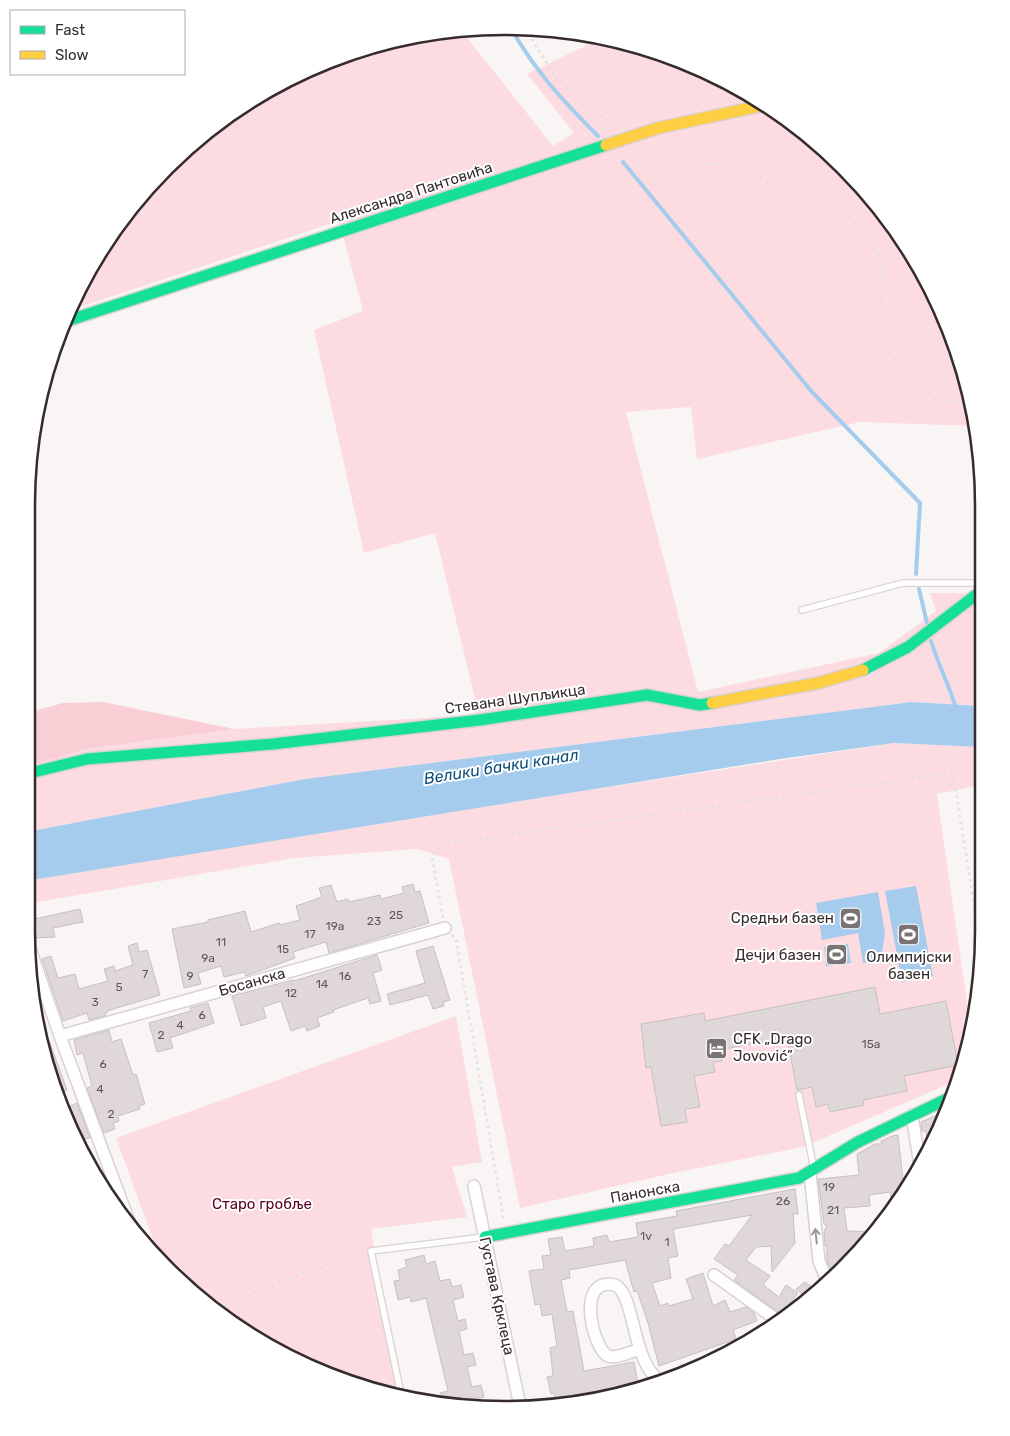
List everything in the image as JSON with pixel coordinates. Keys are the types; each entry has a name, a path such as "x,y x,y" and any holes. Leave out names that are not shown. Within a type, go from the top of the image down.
{"street":[{"name":"Александра Пантовића","path":"74,319 667,126 755,107"},
{"name":"Стевана Шупљикца","path":"35,772 87,759 273,744 480,720 646,695 700,705 818,684 858,672 886,660 908,647 975,595"},
{"name":"Босанска","path":"60,1036 445,928"},
{"path":"37,968 122,1204"},
{"name":"Панонска","path":"485,1237 799,1178 812,1172 858,1142 943,1102"},
{"path":"912,1115 918,1155"},
{"path":"812,1172 819,1261 825,1275"},
{"name":"Густава Крклеца","path":"474,1186 519,1401"},
{"path":"714,1275 772,1317"},
{"path":"638,1350 613,1357 606,1355 599,1348 590,1304 593,1291 599,1286 615,1284 624,1292 638,1350 646,1366 655,1376"}],"lane":[{"path":"802,610 903,583 975,583"},
{"path":"799,1095 812,1172"},
{"path":"400,1389 371,1251 485,1237"}],"path":[{"path":"530,36 555,77 607,121 620,128"},
{"path":"667,126 682,145 702,163 733,166 854,221 883,260 882,288 877,325 888,351 911,380 936,398 964,402"},
{"path":"506,1233 456,940 445,928 432,856 441,844 953,773 975,909"},
{"path":"223,1307 285,1280 371,1251"}],"green space":[{"path":"466,37 553,146 574,133 527,74 591,43 656,60 713,83 766,114 791,132 815,152 858,195 896,244 912,270 927,297 950,354 959,383 968,426 860,422 697,459 691,407 626,412 698,692 879,653 936,611 930,593 975,593 975,706 912,702 305,779 35,830 35,764 87,749 234,729 479,715 435,533 364,553 314,330 363,311 339,221 78,308 98,270 132,219 152,195 195,152 244,114 297,83 354,60 383,51 413,44"},
{"path":"894,743 975,747 975,786 937,794 968,1010 959,1053 949,1084 803,1147 669,1174 520,1208 449,859 417,849 294,858 35,904 35,880 368,824"},
{"name":"Старо гробље","path":"456,1016 482,1162 452,1167 467,1217 371,1229 397,1388 354,1376 297,1353 244,1322 195,1284 154,1244 116,1138"}],"shaded area":[{"path":"103,702 234,729 87,749 35,764 35,711 63,703"}],"water":[{"name":"Велики бачки канал","path":"912,702 975,706 975,747 894,743 780,759 35,880 35,830 305,779"},
{"name":"Олимпијски базен","path":"916,886 933,976 902,982 885,891"},
{"name":"Средњи базен","path":"878,892 885,933 881,960 863,963 858,933 822,940 816,903"},
{"name":"Дечји базен","path":"848,944 851,963 826,966 824,947"}],"building":[{"path":"413,884 415,892 420,891 429,923 329,953 326,942 293,952 295,958 246,976 244,972 224,977 221,966 198,973 201,984 184,988 172,929 208,922 208,920 245,911 251,932 279,923 280,925 300,920 296,906 322,897 319,888 331,885 337,902 348,899 349,902 380,895 381,899 404,893 402,887"},
{"path":"80,909 83,922 53,928 55,937 35,938 35,919"},
{"path":"137,943 139,952 147,950 160,995 107,1011 105,1016 89,1020 87,1013 63,1021 42,959 51,956 58,978 75,974 79,989 108,981 104,969 114,966 115,971 133,965 128,946"},
{"path":"433,946 450,1000 443,1002 444,1006 433,1009 428,995 390,1005 387,994 425,983 416,951"},
{"path":"377,955 382,970 373,973 381,1001 370,1004 368,998 333,1010 334,1012 317,1018 320,1026 307,1031 305,1026 291,1031 281,1001 263,1007 266,1018 241,1026 232,996 294,981"},
{"path":"875,987 880,1014 946,1001 957,1060 955,1066 904,1076 907,1091 863,1100 864,1105 830,1112 828,1104 816,1107 812,1087 797,1090 787,1037 724,1049 725,1053 721,1054 722,1061 713,1062 715,1072 694,1076 700,1107 685,1109 687,1122 661,1126 651,1067 646,1068 641,1024 704,1013 705,1021"},
{"path":"208,1003 214,1023 170,1038 173,1048 157,1052 149,1023 191,1011 190,1008"},
{"path":"109,1030 112,1042 121,1039 133,1075 136,1074 145,1104 139,1106 140,1109 118,1116 119,1121 113,1123 115,1129 104,1133 87,1088 92,1086 83,1053 77,1055 74,1040"},
{"path":"46,1033 67,1090 64,1091 60,1082"},
{"path":"77,1103 90,1138 83,1139 69,1107"},
{"path":"937,1115 927,1139 926,1131 922,1131 921,1122"},
{"path":"898,1135 904,1179 891,1199 890,1192 869,1195 870,1206 844,1208 847,1231 866,1232 831,1269 827,1261 827,1246 825,1246 824,1232 827,1225 824,1224 818,1179 859,1175 857,1154 875,1144 882,1144 881,1141"},
{"path":"795,1189 798,1214 793,1214 795,1243 772,1272 771,1246 756,1247 746,1260 770,1276 763,1285 779,1297 786,1285 798,1293 789,1306 779,1313 734,1280 738,1275 714,1259 725,1244 729,1246 752,1215 673,1229 678,1256 668,1258 671,1278 652,1283 660,1306 668,1303 669,1306 693,1299 686,1279 703,1273 713,1306 725,1300 730,1312 746,1307 754,1313 757,1321 733,1330 736,1339 659,1366 648,1323 637,1291 634,1292 625,1260 569,1270 570,1278 561,1280 567,1312 573,1311 584,1371 634,1362 638,1382 597,1392 555,1398 554,1393 551,1394 547,1377 553,1376 550,1348 557,1346 552,1314 542,1316 540,1304 535,1305 529,1271 544,1269 542,1256 551,1255 548,1239 562,1237 565,1251 594,1246 593,1238 607,1235 609,1242 638,1237 636,1223 677,1216 676,1211"},
{"path":"424,1255 426,1264 435,1261 440,1281 450,1279 452,1287 461,1285 464,1297 453,1300 458,1321 465,1319 467,1329 459,1331 464,1355 473,1353 476,1365 467,1367 472,1387 481,1385 484,1397 474,1400 441,1396 440,1393 448,1391 426,1298 411,1302 410,1297 398,1300 394,1281 400,1280 398,1270 407,1267 405,1260"},
{"path":"805,1282 812,1287 803,1294 796,1289"}],"waterway":[{"path":"515,35 550,85 598,136"},
{"path":"623,162 812,392 920,503 916,574"},
{"path":"919,589 927,623"},
{"path":"931,641 956,708"}],"traffic: fast":[{"path":"74,319 606,145"},
{"path":"863,670 908,647 975,596"},
{"path":"35,772 87,759 273,744 480,720 647,695 700,705 712,703"},
{"path":"485,1237 799,1178 858,1142 943,1101"}],"traffic: slow":[{"path":"606,145 658,128 755,107"},
{"path":"712,703 818,683 863,670"}],"place":[{"name":"Средњи базен","path":"850,918"},
{"name":"Олимпијски базен","path":"909,934"},
{"name":"Дечји базен","path":"837,955"},
{"name":"CFK „Drago Jovović”","path":"717,1048"}]}
